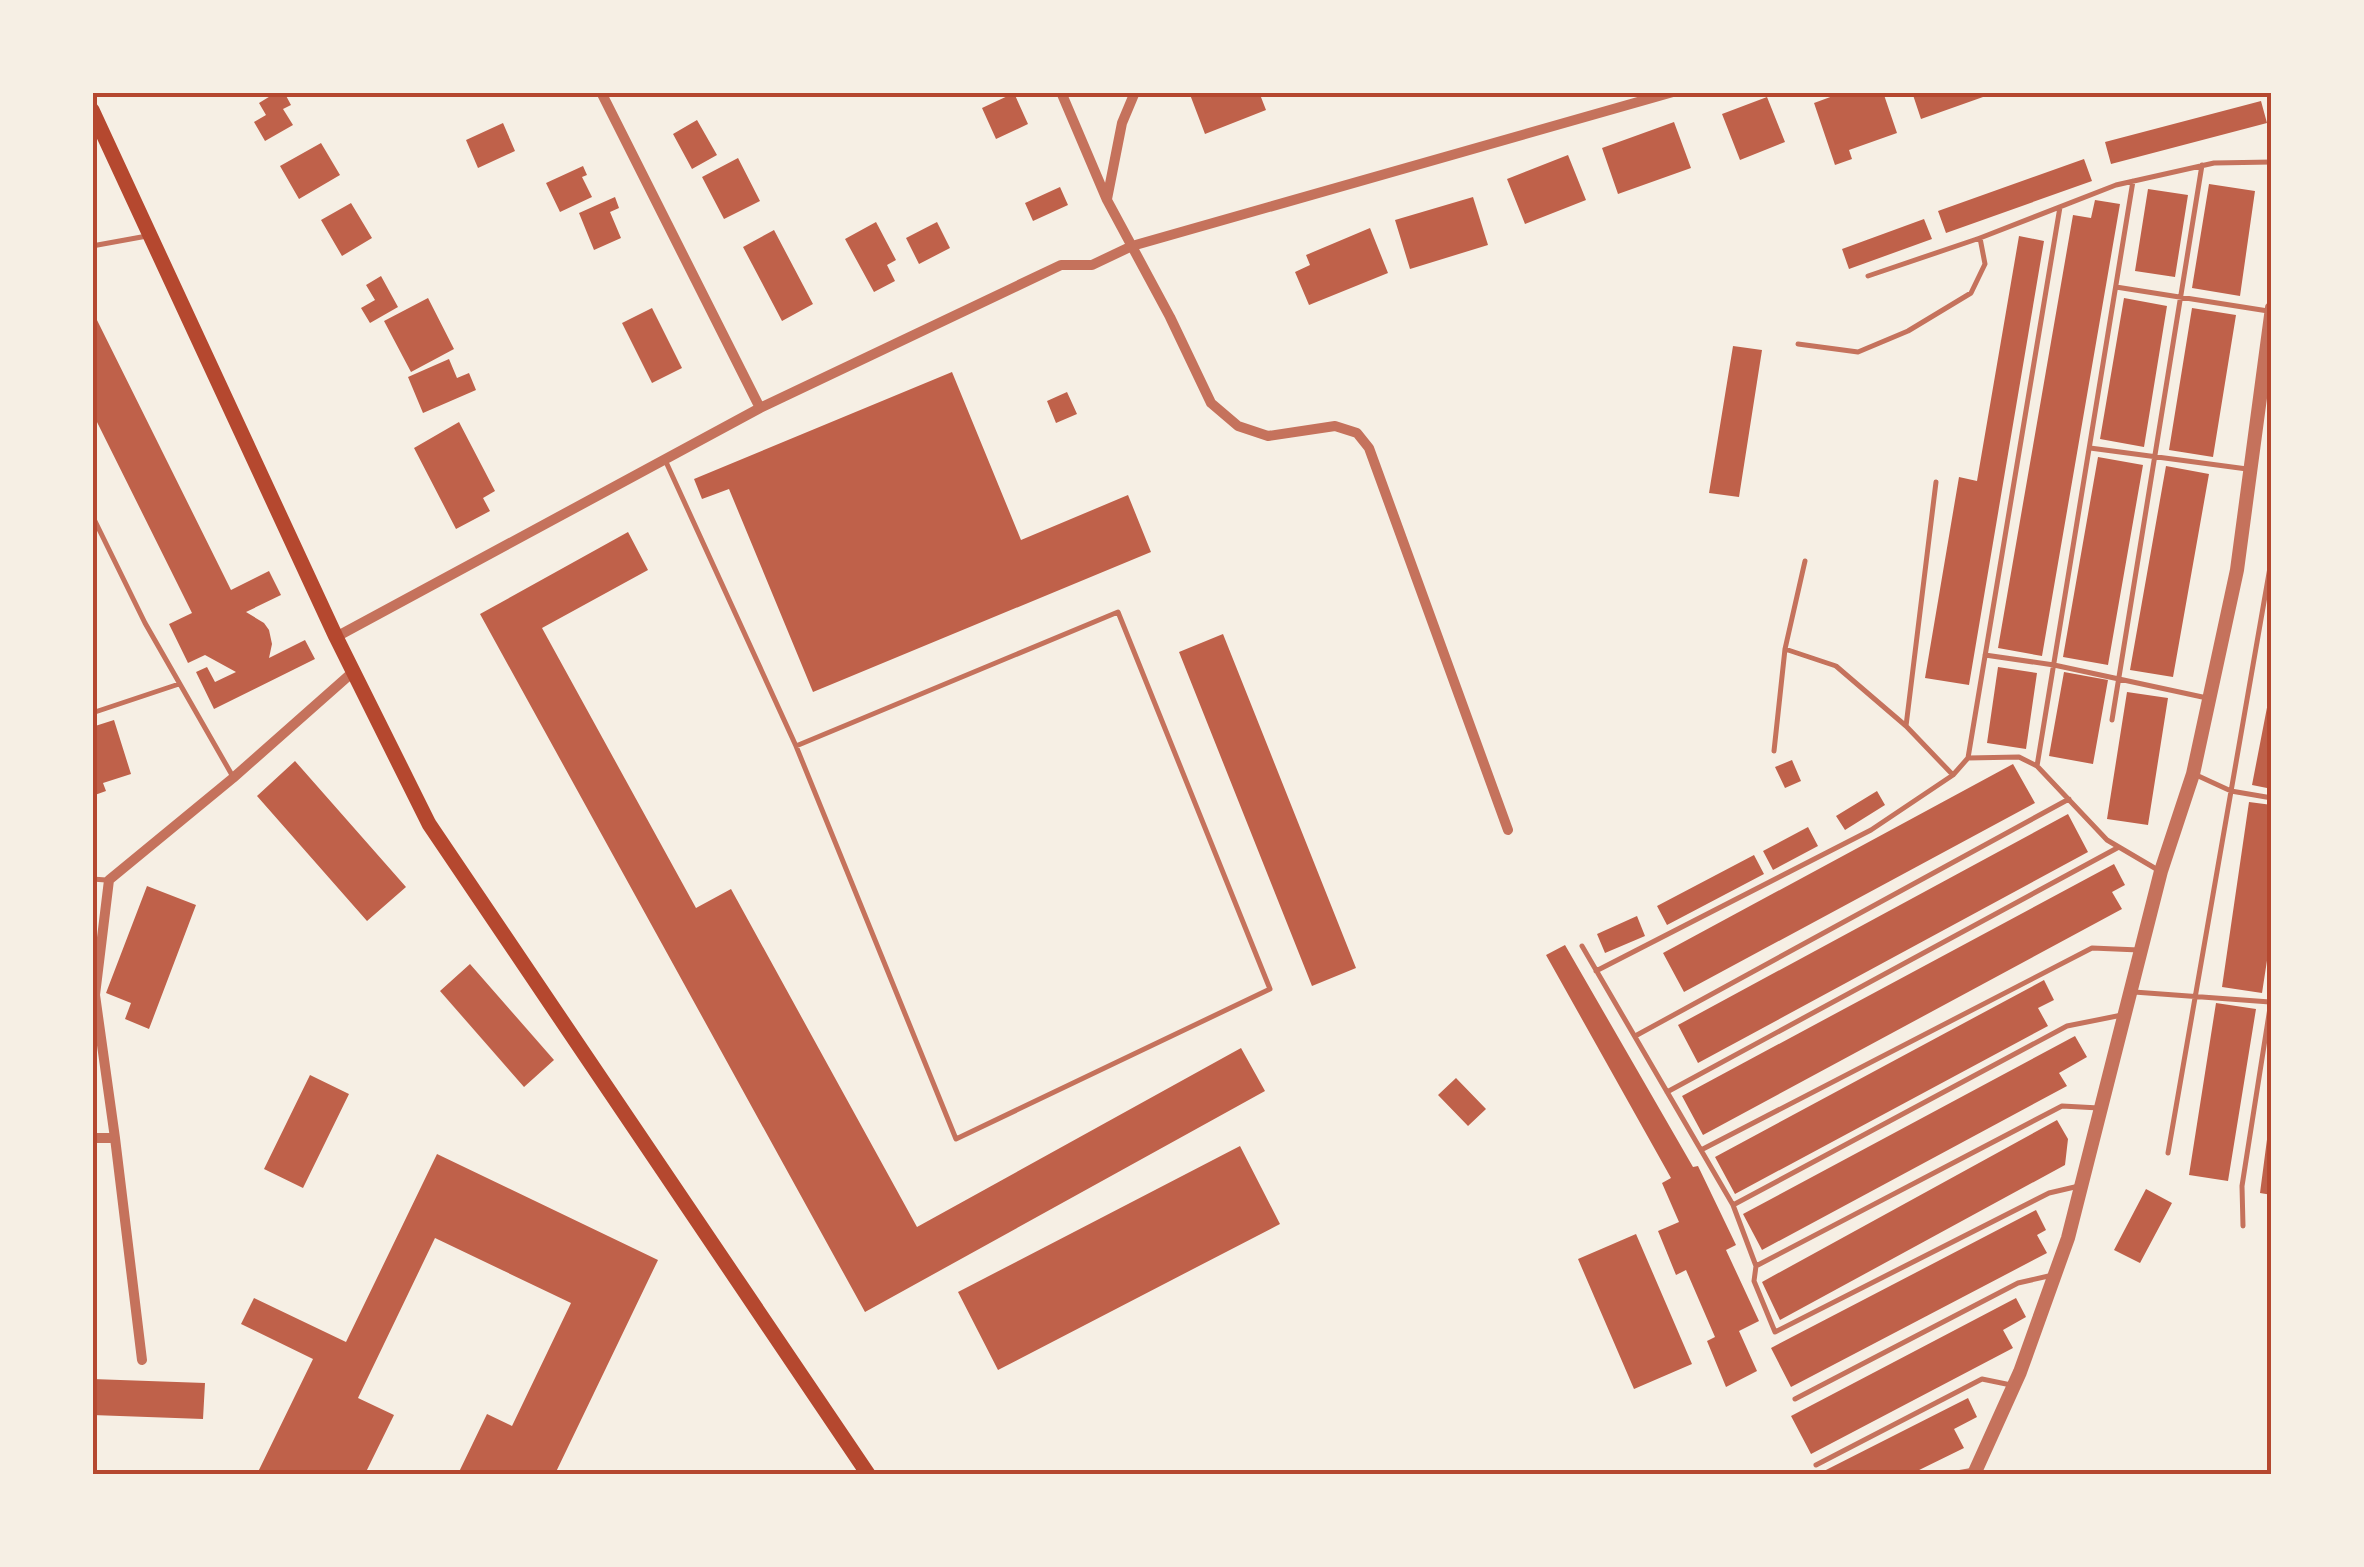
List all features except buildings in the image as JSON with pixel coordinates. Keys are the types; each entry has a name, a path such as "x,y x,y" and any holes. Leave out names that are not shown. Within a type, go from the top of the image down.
{"main road":[{"path":"93,111 336,637 430,824 868,1474"}],"street":[{"path":"601,92 760,408"},
{"path":"1061,92 1106,200 1210,403 1238,426 1268,436 1335,426 1357,433 1370,448 1508,830"},
{"path":"1106,200 1122,123 1135,92"},
{"path":"336,637 760,408 1061,265 1092,265 1132,246 1673,92"},
{"path":"1975,1472 2014,1385 2056,1274 2161,872 2193,774 2237,570 2271,309"},
{"path":"142,1360 95,994 109,880 234,778 354,671"},
{"path":"92,1138 115,1138"}],"lane":[{"path":"1868,276 2133,182 2202,165 2272,162"},
{"path":"2112,720 2202,165"},
{"path":"2037,766 2133,182"},
{"path":"1596,970 1870,830 1953,774 1968,758 2060,207"},
{"path":"92,246 150,235"},
{"path":"1798,344 1858,352 1908,331 1970,293 1985,264 1980,238"},
{"path":"2116,287 2271,309"},
{"path":"2089,448 2250,470"},
{"path":"664,459 796,746 956,1139 1270,988 1118,612 796,746"},
{"path":"1906,726 1936,482"},
{"path":"92,515 145,624 234,778"},
{"path":"2168,1154 2272,556"},
{"path":"1774,750 1785,649 1805,561"},
{"path":"1785,649 1836,666 1906,726 1953,774"},
{"path":"1985,656 2054,665 2210,698"},
{"path":"92,713 178,684"},
{"path":"1968,758 2018,757 2037,766 2107,840 2161,872"},
{"path":"2193,774 2232,791 2272,798"},
{"path":"1636,1036 2069,799"},
{"path":"1666,1092 2119,846"},
{"path":"92,879 109,880"},
{"path":"1582,946 1733,1206 1756,1266 1754,1281 1775,1332 2050,1193 2082,1186"},
{"path":"1701,1150 2092,948 2142,950"},
{"path":"2131,992 2271,999 2242,1186 2242,1226"},
{"path":"1733,1206 2067,1026 2125,1014"},
{"path":"2259,1071 2272,1072"},
{"path":"1756,1266 2062,1106 2102,1108"},
{"path":"1795,1399 2018,1282 2056,1274"},
{"path":"1816,1464 1982,1379 2014,1385"},
{"path":"93,1457 93,1474"},
{"path":"1951,1474 1975,1472"}]}
